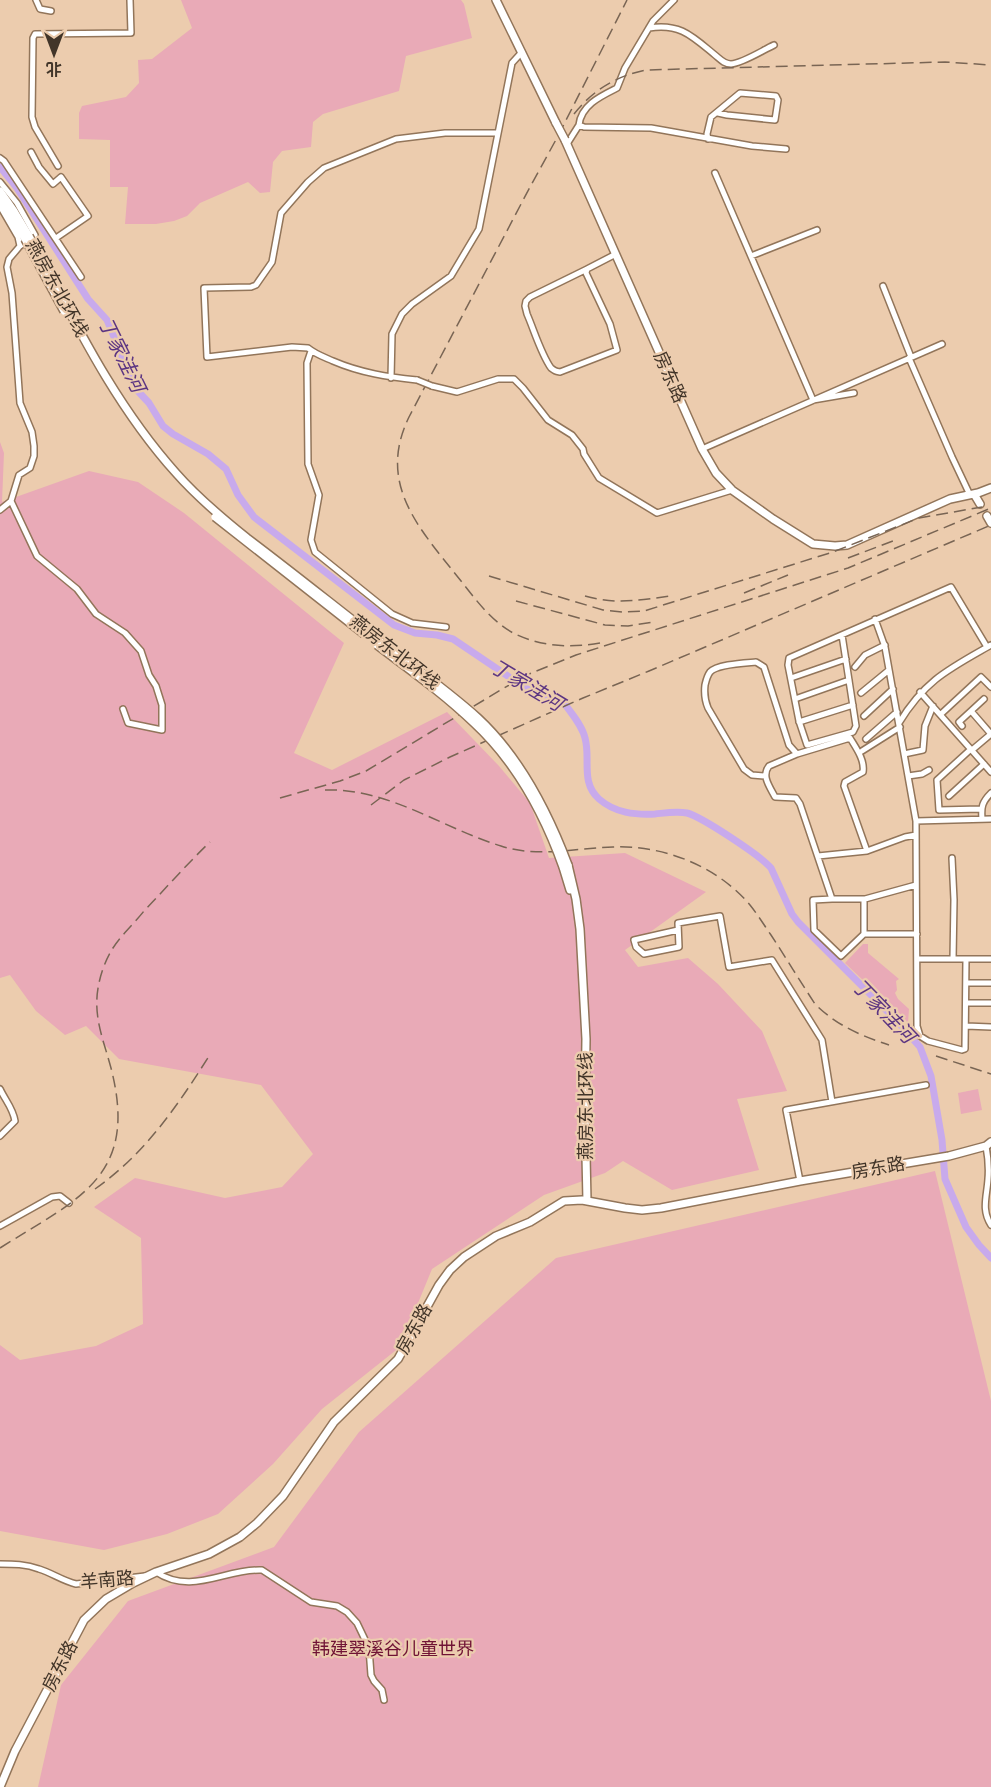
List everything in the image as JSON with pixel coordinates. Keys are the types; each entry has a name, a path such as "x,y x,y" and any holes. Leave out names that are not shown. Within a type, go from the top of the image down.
{"main road":[{"name":"房东路","path":"496,0 566,142 702,449 717,473 732,490 813,544 835,546 847,545 950,499 991,488"},
{"name":"燕房东北环线","path":"0,191 14,211 106,388 137,433 173,477 212,515 245,542 475,723 505,756 528,792 566,866 573,906 582,1046 584,1201"},
{"name":"燕房东北环线","path":"0,199 27,238"},
{"path":"972,494 980,504"},
{"name":"房东路","path":"0,1787 15,1751 84,1620 106,1599 146,1576 209,1554 240,1537 283,1496 334,1422 398,1359 450,1270 464,1257 496,1236 530,1222 558,1204 569,1200 625,1208 661,1208 800,1181 949,1156 989,1144"}],"street":[{"path":"36,0 40,9 51,11"},
{"path":"58,166 35,127 32,117 33,38 35,33 131,33 130,0"},
{"path":"566,142 579,125 580,117 586,107 617,88 625,68 653,21 674,0"},
{"path":"649,28 664,26 678,29 696,40 724,63 733,64 774,45"},
{"path":"391,378 392,334 402,314 451,276 479,230 512,63 522,52"},
{"path":"708,139 711,117 740,93 776,96 778,100 775,120 727,116 718,113"},
{"path":"579,125 651,128 752,146 786,149"},
{"path":"498,133 445,133 396,139 324,168 308,182 281,213 272,262 256,285 204,288 207,357 292,347 308,348 348,368 391,378 417,380 457,392 498,380 514,380 548,420 572,435 583,449 599,478 657,513 732,490"},
{"path":"31,152 39,167 53,184 61,177 88,216 56,238"},
{"path":"0,158 81,277"},
{"path":"714,173 813,400"},
{"path":"0,182 17,203 35,236 20,246 9,259 7,267 12,293 20,403 32,432 34,456 30,468 19,475 11,501 0,510"},
{"path":"0,206 14,228 20,246"},
{"path":"751,256 817,230"},
{"path":"587,269 586,273 610,324 616,350 560,372 555,371 546,358 527,314 526,301 530,297 616,254"},
{"path":"883,286 911,357 909,358 951,457 972,494"},
{"path":"702,449 942,344"},
{"path":"311,351 307,363 308,464 319,495 311,540 315,552 392,614 412,623 446,627"},
{"path":"813,400 854,393"},
{"path":"11,501 37,556 77,589 96,614 125,633 141,651 162,705 162,730 128,723 123,709"},
{"path":"842,635 856,726 853,732 807,745 799,722 789,658 951,587 989,646 943,673 920,692 899,725 862,751"},
{"path":"875,620 885,645 916,821 917,1026 920,1036 928,1041 965,1049 966,959"},
{"path":"855,666 865,655 885,645"},
{"path":"791,678 846,659"},
{"path":"765,776 752,775 744,769 708,708 705,701 706,679 713,670 729,665 756,662 764,667 789,745 797,754"},
{"path":"861,693 889,669"},
{"path":"940,714 981,677 991,687"},
{"path":"795,699 849,680"},
{"path":"864,716 893,689"},
{"path":"920,692 991,772"},
{"path":"962,726 959,722 984,699"},
{"path":"799,722 853,705"},
{"path":"904,754 923,750 924,726 933,706"},
{"path":"971,711 991,734 937,780 939,810 981,808"},
{"path":"866,739 897,712"},
{"path":"832,899 797,799 776,798 765,776 766,768 797,754 850,738 862,760 864,770 845,782 844,786 867,851"},
{"path":"949,796 984,764"},
{"path":"908,776 922,774 929,770"},
{"path":"982,819 983,801 991,793"},
{"path":"916,821 991,819"},
{"path":"818,856 867,851 916,835"},
{"path":"952,858 953,959"},
{"path":"916,885 864,899 813,900 814,930 841,956 864,934 916,934"},
{"path":"864,899 864,934"},
{"path":"678,930 634,940 636,947 644,954 679,947 678,923 720,916 729,967 772,960 822,1040 832,1102"},
{"path":"917,959 991,959"},
{"path":"966,983 991,983"},
{"path":"966,1003 991,1003"},
{"path":"966,1026 991,1027"},
{"path":"800,1181 786,1110 926,1085"},
{"path":"0,1089 3,1097 10,1104 15,1121 0,1136"},
{"path":"989,1144 985,1215 991,1225"},
{"path":"0,1226 52,1197 60,1196 69,1203"},
{"name":"羊南路","path":"0,1564 37,1568 76,1584 146,1576"},
{"path":"156,1572 165,1579 201,1582 262,1570 311,1602 337,1606 357,1623 366,1640 369,1648 371,1675 382,1690 384,1700"}],"green space":[{"path":"181,0 461,0 472,38 406,56 399,91 323,114 313,122 311,147 282,151 273,162 270,192 260,193 248,182 200,203 187,216 174,221 156,224 125,224 128,187 110,187 110,140 79,139 79,113 82,106 126,97 139,83 138,60 152,59 192,28"},
{"path":"0,442 4,453 2,502 89,471 138,482 184,513 344,643 294,753 332,770 447,712 499,766 530,803 549,858 625,853 706,892 625,950 638,967 688,958 718,984 762,1031 787,1091 737,1099 759,1170 672,1190 623,1161 605,1173 544,1195 432,1269 400,1347 322,1409 273,1464 218,1514 167,1534 104,1550 0,1531 0,1345 20,1360 96,1346 143,1324 141,1238 94,1207 135,1178 225,1198 282,1187 313,1154 261,1085 119,1059 86,1026 65,1035 36,1011 10,975 0,978"},
{"path":"863,944 868,944 868,953 899,979 896,981 895,993 909,1009 908,1023 845,963"},
{"path":"978,1089 982,1110 961,1114 958,1093"},
{"name":"韩建翠溪谷儿童世界","path":"935,1171 991,1401 991,1787 38,1787 61,1685 128,1601 274,1547 359,1432 556,1258"}],"waterway":[{"name":"丁家洼河","path":"0,167 17,188 88,299 107,320 135,388 149,403 163,426 208,454 226,469 238,495 254,517 394,625 415,633 453,639 527,689 556,698 564,703 584,733 590,785 593,792 605,804 633,813 675,812 695,816 756,855 771,868 798,922 920,1047 931,1076 942,1140 945,1179 966,1227 991,1258"}],"railway":[{"path":"600,643 568,646 536,642 506,629 490,615 416,522 406,503 400,483 398,463 400,441 409,417 558,136 627,0"},
{"path":"574,114 581,105 606,85 646,70 945,62 991,65"},
{"path":"489,576 603,610 644,611 833,552 919,518 982,507"},
{"path":"280,798 366,771 529,674 576,655 848,568 991,508"},
{"path":"371,805 404,780 450,757 583,698 991,525"},
{"path":"848,558 898,539"},
{"path":"744,593 788,575"},
{"path":"585,596 618,601 671,596"},
{"path":"516,601 605,625 628,626 654,622"},
{"path":"325,790 371,795 515,850 543,852 632,847 670,854 706,869 737,891 750,905 815,1004 831,1018 849,1029 889,1045"},
{"path":"0,1248 77,1198 96,1180 109,1160 117,1135 118,1105 98,1016 97,995 102,971 113,947 121,937 210,842"},
{"path":"95,1189 130,1160 160,1127 211,1053"},
{"path":"936,1056 991,1074"}]}
